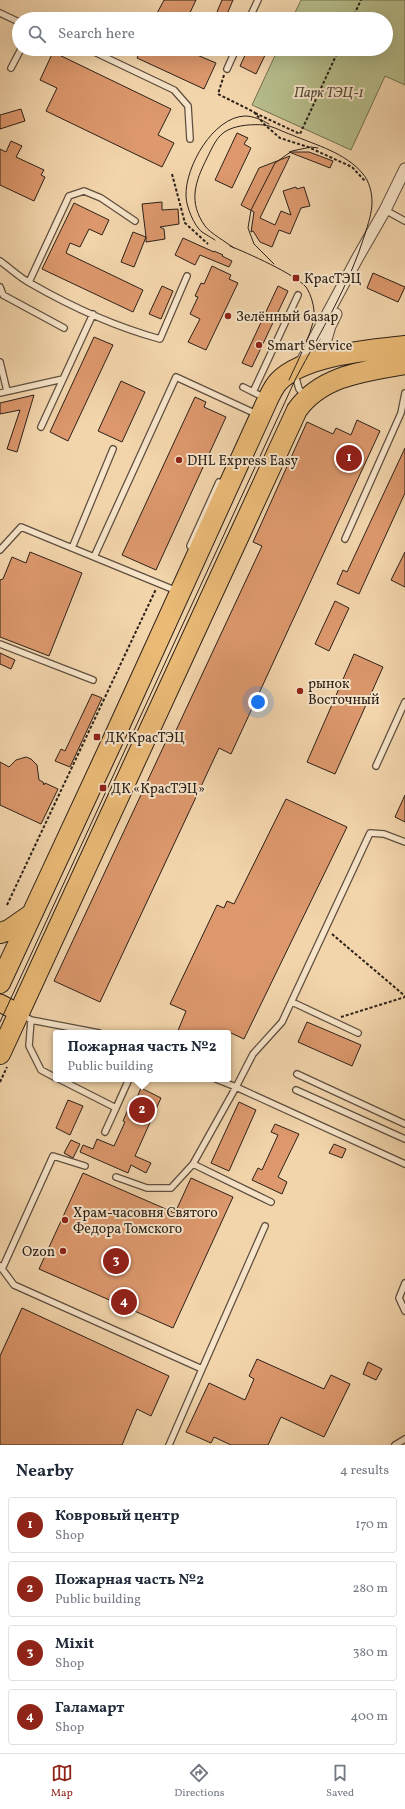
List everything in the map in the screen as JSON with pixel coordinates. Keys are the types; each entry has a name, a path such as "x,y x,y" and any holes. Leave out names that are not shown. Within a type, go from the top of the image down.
{"highway":[{"path":"0,983 34,913 179,592 198,554 256,408 279,381 297,373 353,352 405,346"},
{"path":"0,1054 25,1016 297,410 307,398 330,382 359,372 405,364"},
{"path":"0,932 9,930 34,913"}],"main road":[{"path":"0,1003 25,1016"}],"street":[{"path":"353,352 331,351 325,343 330,326 369,248 405,169"},
{"path":"297,373 358,256 385,210"}],"lane":[{"path":"252,12 258,0"},
{"path":"0,13 12,19"},
{"path":"11,68 17,56"},
{"path":"103,56 174,90 188,106 190,139"},
{"path":"227,69 233,56"},
{"path":"29,282 69,196 84,192 101,198 135,221"},
{"path":"385,210 405,221"},
{"path":"0,261 29,282 93,314 136,332 160,339 188,276"},
{"path":"0,287 3,295 64,328"},
{"path":"256,408 298,295"},
{"path":"41,427 93,314"},
{"path":"0,362 7,391"},
{"path":"297,373 299,388 307,398"},
{"path":"94,557 176,377 256,408"},
{"path":"0,393 63,379"},
{"path":"243,387 256,408"},
{"path":"345,539 401,413 405,393"},
{"path":"72,548 113,449"},
{"path":"198,554 190,546 222,475"},
{"path":"0,550 21,527 179,592"},
{"path":"0,644 93,680"},
{"path":"376,766 405,702"},
{"path":"116,1177 147,1188 171,1188 193,1164 253,1054 282,1022 370,833 384,834 405,842"},
{"path":"292,1002 358,1033"},
{"path":"53,1076 41,1070 29,1046 25,1016 86,1030"},
{"path":"298,1074 405,1124"},
{"path":"65,1082 116,1108"},
{"path":"104,1132 128,1082"},
{"path":"224,1082 405,1164"},
{"path":"296,1090 405,1138"},
{"path":"85,1166 53,1156 1,1268 14,1285 202,1369"},
{"path":"193,1164 271,1202"},
{"path":"171,1444 202,1369 265,1226"},
{"path":"405,1283 399,1298 405,1311"},
{"path":"395,1445 405,1439"}],"path":[{"path":"355,12 361,0"},
{"path":"227,69 218,94 300,134 336,56"},
{"path":"254,112 265,125 280,138 308,147 352,167 365,181"},
{"path":"172,174 185,223 208,244"},
{"path":"8,905 159,583"},
{"path":"325,928 405,997"},
{"path":"341,1017 405,997"}],"green space":[{"name":"Парк ТЭЦ-1","path":"301,0 405,0 405,85 385,76 351,150 252,105 275,56 393,56 393,12 295,12"}],"building":[{"path":"164,0 196,0 190,12 158,12"},
{"path":"222,0 233,0 228,12 217,12"},
{"path":"51,56 61,56 171,109 158,135 174,143 162,167 46,111 57,88 40,80"},
{"path":"138,56 200,56 216,63 204,89 137,58"},
{"path":"245,56 265,56 256,74 240,66"},
{"path":"21,109 25,121 0,129 0,115"},
{"path":"237,133 248,138 244,144 251,148 232,188 215,180"},
{"path":"11,141 22,146 16,157 44,170 41,175 45,177 34,201 0,185 0,149 6,152"},
{"path":"289,152 309,152 333,161 330,168"},
{"path":"290,156 260,218 275,225 281,211 291,215 283,191 296,187 297,189 304,187 310,206 301,208 290,234 279,230 272,247 260,242 253,231 251,232 254,212 241,205 259,168"},
{"path":"162,202 162,210 178,209 179,224 160,227 164,229 165,239 146,242 142,204"},
{"path":"74,203 109,220 102,235 89,229 80,247 70,243 66,253 143,290 133,312 42,269"},
{"path":"133,232 146,237 134,267 121,262"},
{"path":"183,238 223,255 222,256 232,261 229,267 200,255 195,265 175,255"},
{"path":"212,266 231,275 229,279 238,283 206,350 188,342 200,319 190,314 198,297 195,296 201,283 204,284"},
{"path":"373,273 405,287 398,302 367,288"},
{"path":"162,286 173,291 161,319 149,314"},
{"path":"278,286 288,291 252,367 242,363"},
{"path":"94,337 113,345 68,441 50,432"},
{"path":"121,381 145,392 122,442 98,431"},
{"path":"34,395 17,452 7,449 20,410 0,414 0,403"},
{"path":"195,397 206,402 204,407 226,417 156,570 122,555"},
{"path":"357,420 380,431 231,754 219,748 100,1002 54,981 168,737 172,739 262,546 253,542 307,422 333,434 336,428 351,435"},
{"path":"405,448 405,493 359,594 337,584 343,570 347,572"},
{"path":"30,552 82,573 49,656 0,637 0,580 3,579 12,557 26,563"},
{"path":"405,552 405,587 391,580"},
{"path":"335,601 349,608 329,651 315,644"},
{"path":"0,653 15,660 11,669 0,664"},
{"path":"354,654 383,667 335,774 307,762"},
{"path":"92,694 102,698 70,767 55,761 61,749 65,751"},
{"path":"26,757 31,759 37,765 39,780 43,782 44,785 45,783 58,789 41,824 0,805 0,762 9,767 16,760"},
{"path":"405,795 405,822 395,817"},
{"path":"286,799 347,827 244,1039 231,1033 231,1030 178,1030 186,1011 170,1004 217,905 224,908 227,901 234,904"},
{"path":"307,1022 361,1045 352,1066 298,1042"},
{"path":"141,1088 161,1098 135,1156 151,1163 146,1173 131,1165 128,1173 80,1152 83,1145 93,1149 97,1139 114,1146 125,1122 123,1121 133,1098 136,1100"},
{"path":"68,1100 83,1106 70,1135 56,1128"},
{"path":"239,1102 256,1110 229,1171 211,1163"},
{"path":"275,1124 299,1134 278,1177 287,1182 282,1194 252,1180 258,1168 262,1170 278,1135 271,1132"},
{"path":"71,1140 80,1144 73,1158 64,1153"},
{"path":"334,1144 346,1149 342,1158 329,1153"},
{"path":"83,1173 175,1213 191,1178 233,1197 173,1328 39,1269"},
{"path":"22,1308 169,1376 151,1416 137,1409 122,1445 0,1445 0,1356"},
{"path":"257,1359 324,1389 331,1375 350,1384 324,1437 281,1417 268,1445 231,1445 214,1437 211,1443 186,1432 209,1383 245,1400 254,1379 249,1376"},
{"path":"368,1362 382,1369 376,1380 363,1374"}],"tram line":[{"path":"215,240 199,229 193,221 187,205 187,184 190,171 196,158 212,134 222,125 233,119 248,116 257,118 269,124"},
{"path":"0,1022 296,378 334,308 351,272 370,218 372,202 370,187 367,180 363,174 348,160 321,146 274,128 264,125 250,125 236,127 224,132 215,142 199,175 195,192 195,200 196,209 207,229 234,248"},
{"path":"274,264 254,244 248,228 251,210 275,163 292,151 311,147 318,148"},
{"path":"230,246 270,264 292,276 306,287 310,293 314,317 310,332 289,380"}],"place":[{"name":"КрасТЭЦ","path":"296,278"},
{"name":"Зелённый базар","path":"228,316"},
{"name":"Smart Service","path":"259,345"},
{"name":"Ковровый центр","path":"349,458"},
{"name":"DHL Express Easy","path":"179,460"},
{"name":"рынок Восточный","path":"300,691"},
{"name":"ДК КрасТЭЦ","path":"97,737"},
{"name":"ДК «КрасТЭЦ»","path":"103,788"},
{"name":"Пожарная часть №2","path":"142,1110"},
{"name":"Храм-часовня Святого Федора Томского","path":"65,1220"},
{"name":"Ozon","path":"63,1251"},
{"name":"Mixit","path":"116,1261"},
{"name":"Галамарт","path":"124,1302"}]}
